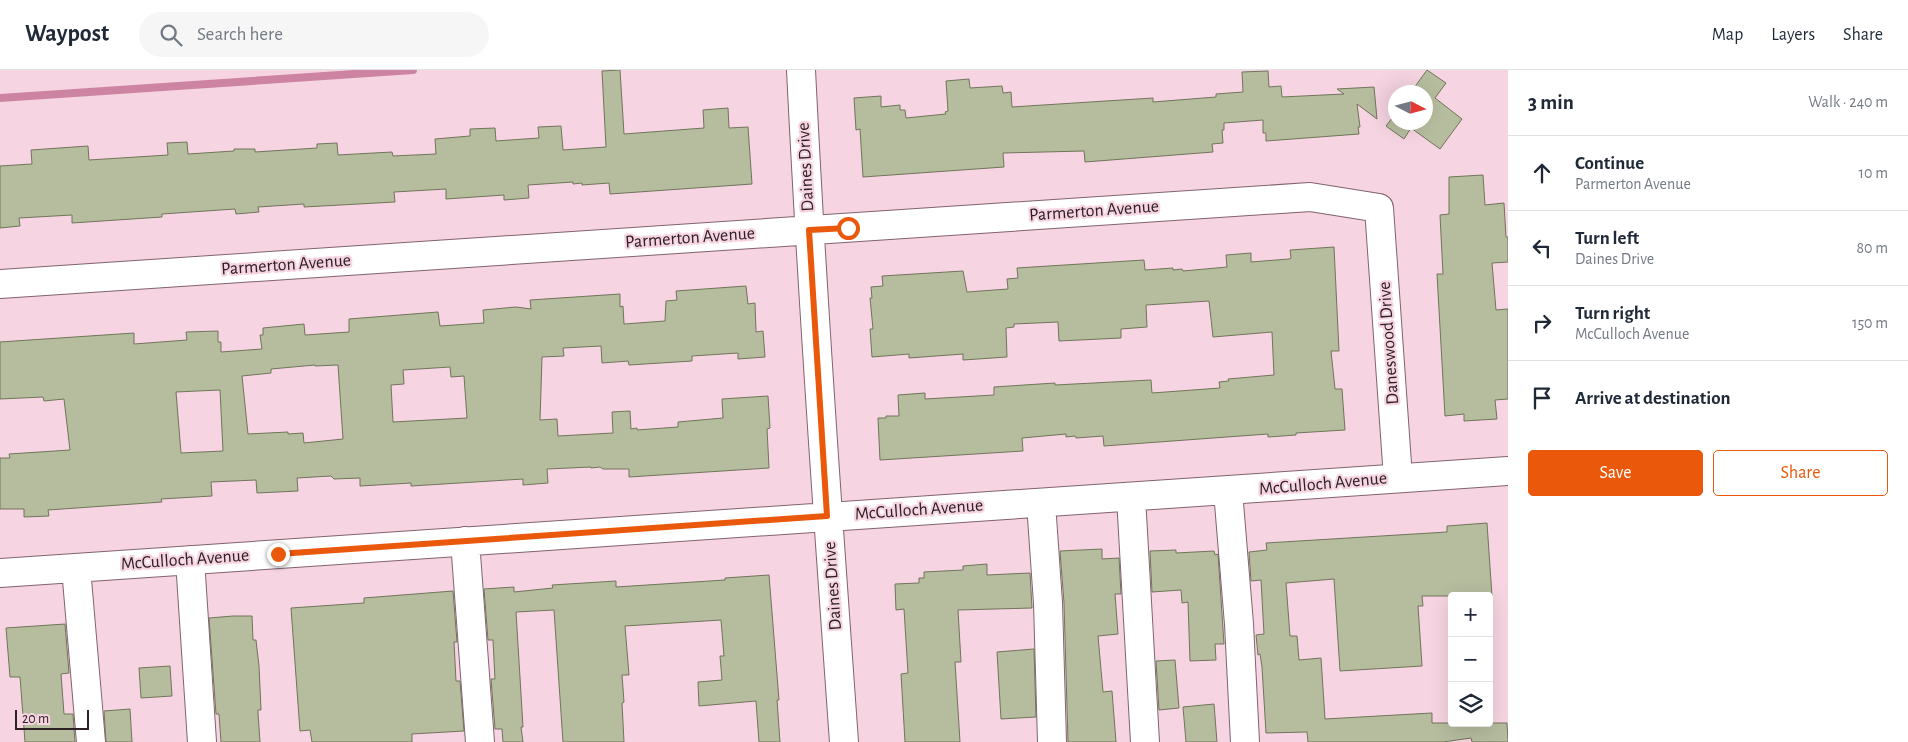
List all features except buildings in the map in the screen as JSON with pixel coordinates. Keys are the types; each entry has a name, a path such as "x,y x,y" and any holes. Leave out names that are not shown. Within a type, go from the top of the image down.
{"street":[{"name":"Daines Drive","path":"801,70 827,516 844,742"},
{"name":"Parmerton Avenue","path":"0,284 1310,197 1379,208"},
{"name":"Daneswood Drive","path":"1379,208 1398,478"},
{"name":"McCulloch Avenue","path":"0,573 1508,471"},
{"path":"1228,491 1239,624 1245,742"},
{"path":"1131,497 1145,742"},
{"path":"1041,503 1048,604 1052,742"},
{"path":"465,541 480,742"},
{"path":"190,560 202,742"},
{"path":"76,568 91,742"}],"waterway":[{"path":"0,98 413,70"}],"route":[{"path":"278,554 827,516 809,230 848,228"}]}
